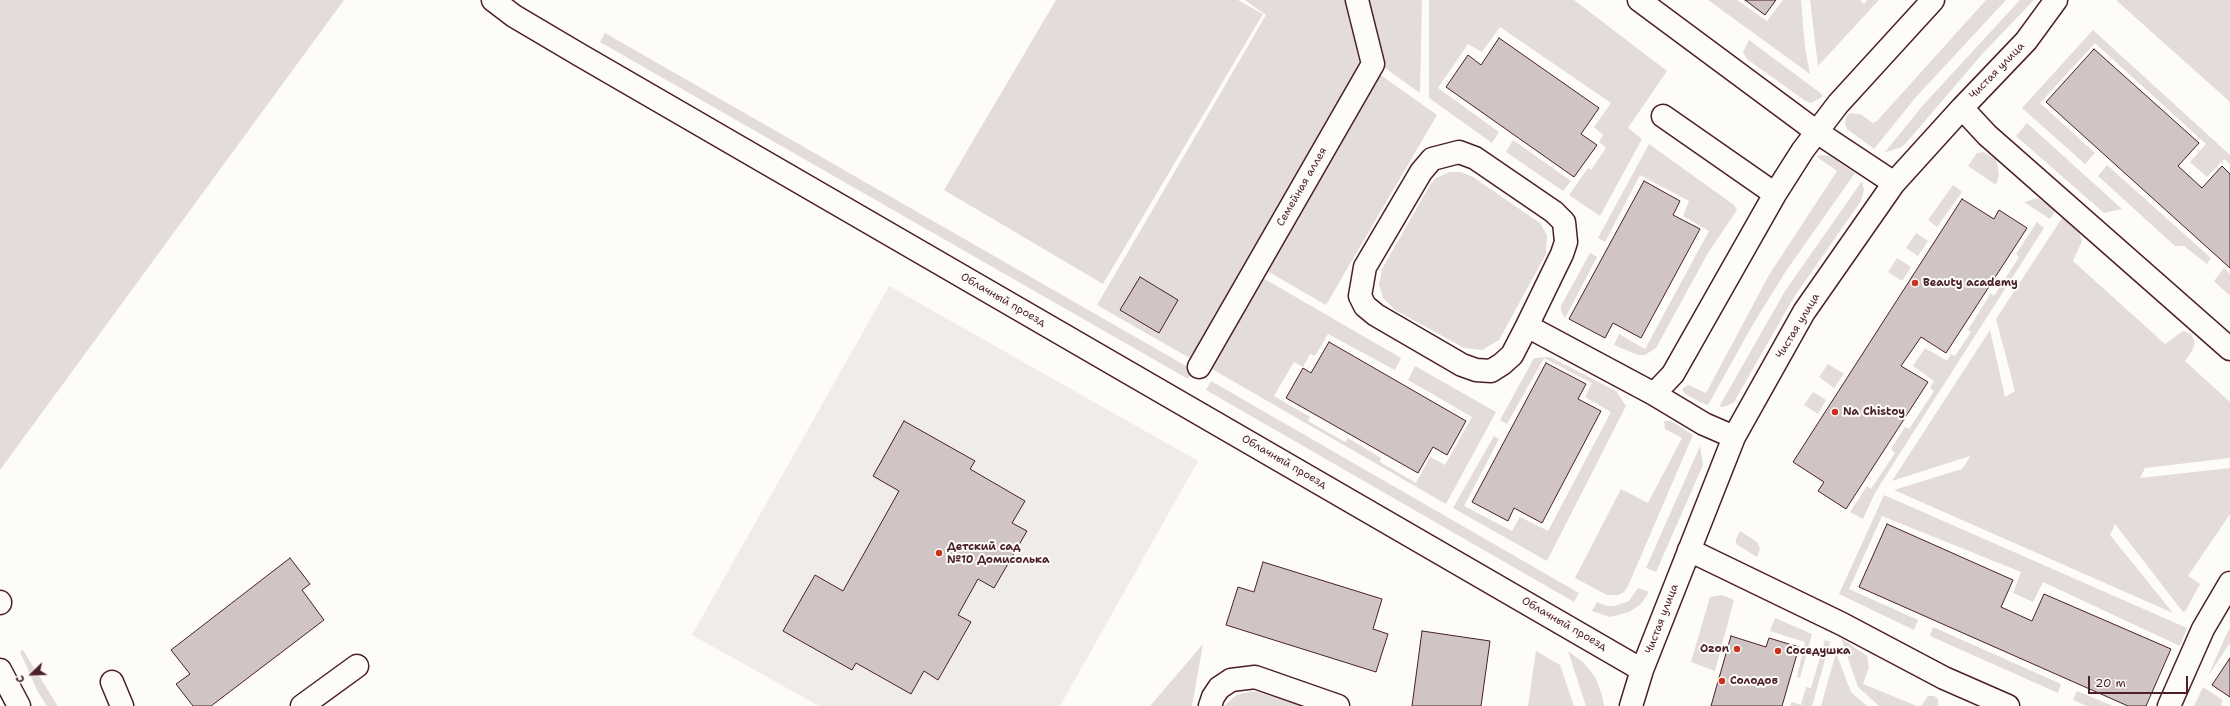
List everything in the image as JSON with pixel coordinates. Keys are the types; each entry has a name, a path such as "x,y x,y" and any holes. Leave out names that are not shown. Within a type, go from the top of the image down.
{"street":[{"name":"Облачный проезд","path":"493,0 514,16 1642,670"},
{"name":"Семейная аллея","path":"1199,367 1373,64 1357,0"},
{"path":"1639,0 1817,132 1894,183"},
{"path":"1654,394 1673,374 1775,194 1817,132 1838,104 1933,0"},
{"name":"Чистая улица","path":"1631,706 1642,670 1688,550 1734,437 1804,312 1894,183 1962,108 2026,41 2056,0"},
{"path":"1962,108 1987,135 2230,349"},
{"path":"1663,116 1775,194"},
{"path":"1459,152 1475,158 1554,212 1564,222 1566,242 1562,254 1527,326 1512,355 1502,364 1491,371 1476,370 1462,365 1376,315 1365,306 1360,296 1365,267 1421,172 1432,159 1459,152"},
{"path":"1527,326 1654,394 1704,424 1734,437"},
{"path":"1688,550 1842,624 1944,678 2008,706"},
{"path":"2169,706 2203,629 2230,582"},
{"path":"302,706 357,666"},
{"path":"0,670 19,706"},
{"path":"1210,706 1213,697 1219,688 1231,680 1255,677 1338,706"},
{"path":"112,682 122,706"}],"shaded area":[{"path":"0,0 344,0 0,470"},
{"path":"1056,0 1238,0 1263,14 1103,284 944,190"},
{"path":"1245,0 1352,0 1368,62 1195,361 1097,305 1266,15"},
{"path":"1362,0 1422,0 1420,93 1378,63"},
{"path":"1429,0 1574,0 1667,71 1628,128 1642,139 1600,216 1569,195 1588,168 1591,170 1606,148 1599,142 1603,135 1594,127 1611,103 1500,27 1482,52 1468,44 1438,88 1499,132 1492,143 1429,98"},
{"path":"1708,0 1737,0 1767,21 1783,0 1801,0 1805,48 1810,74"},
{"path":"1810,0 1860,0 1864,4 1867,0 1879,0 1818,66"},
{"path":"1986,0 2006,0 1916,97 1874,149 1847,129 1845,124 1846,116 1850,113 1860,114 1873,123 1877,121"},
{"path":"2020,0 2034,0 1984,52 1906,143 1900,148 1885,152 1924,104"},
{"path":"2118,0 2230,0 2230,102 2117,1"},
{"path":"2093,30 2230,155 2230,164 2224,159 2207,177 2190,162 2206,144 2095,43 2040,103 2095,153 2085,164 2022,108"},
{"path":"605,33 1193,370 1188,379 600,42"},
{"path":"1749,40 1823,95 1822,97 1811,103 1804,100 1747,59 1743,52"},
{"path":"1375,71 1437,115 1326,305 1260,267"},
{"path":"2027,123 2122,209 2104,213 2016,136"},
{"path":"1513,140 1571,181 1563,191 1506,152"},
{"path":"1649,144 1734,205 1737,210 1708,253 1656,348 1645,355 1638,355 1614,345 1619,334 1645,349 1709,231 1683,216 1689,201 1640,175 1605,242 1598,238"},
{"path":"1983,152 1996,159 1999,175 1996,185 1968,166 1977,153"},
{"path":"1820,155 1830,156 1855,173 1786,271 1752,326 1708,405 1700,402 1685,394 1682,389 1688,385 1706,393 1769,275 1837,171 1817,157"},
{"path":"2107,165 2211,258 2207,264 2184,246 2175,246 2098,176"},
{"path":"1450,172 1460,172 1473,177 1540,223 1547,235 1546,254 1499,340 1482,350 1464,348 1395,310 1383,298 1379,285 1382,269 1430,185 1436,178"},
{"path":"1862,181 1864,190 1861,201 1794,297 1734,402 1727,406 1719,407 1785,291"},
{"path":"1953,185 1962,192 1937,227 1928,220"},
{"path":"2038,198 2055,211 2050,219 2024,202"},
{"path":"2062,218 2079,232 2082,241 2073,261 2165,344 2183,331 2191,334 2195,342 2192,351 2185,361 2230,402 2230,458 2145,468 2140,478 2230,468 2230,514 2188,576 2200,584 2186,610 2183,612 2115,524 2110,535 2173,613 1894,490 1962,469 1967,462 1970,456 1892,481 1990,330 2005,397 2015,391 1996,319"},
{"path":"2037,222 2044,228 1875,493 1863,519 1850,512 1867,486 1871,489 1895,453 1891,449 1905,427 1909,429 1934,391 1930,388 1934,381 1913,366 1925,348 1947,361 1951,354 1955,356 1971,332 1968,330 1991,293 1994,296 2019,257 2016,254"},
{"path":"1916,233 1928,241 1918,256 1906,248"},
{"path":"1590,253 1597,257 1565,318 1561,311 1561,306"},
{"path":"1897,258 1911,267 1902,281 1888,272"},
{"path":"2224,268 2230,274 2230,296 2214,281"},
{"path":"1256,274 1401,358 1395,370 1328,334 1315,356 1310,354 1303,367 1294,362 1274,396 1310,417 1308,421 1345,442 1348,438 1381,458 1380,462 1416,483 1430,457 1445,465 1472,417 1408,380 1415,366 1496,412 1446,504 1205,365"},
{"path":"889,286 1198,461 1060,706 819,706 692,635"},
{"path":"1550,357 1616,391 1626,406 1547,561 1453,508 1494,436 1499,439 1464,506 1512,531 1520,517 1548,531 1611,412 1585,397 1592,383 1544,358 1507,424 1500,420 1534,358"},
{"path":"1828,364 1844,374 1834,388 1819,377"},
{"path":"1211,381 1579,593 1574,602 1206,390"},
{"path":"1813,392 1826,400 1818,414 1804,405"},
{"path":"1664,421 1671,421 1693,435 1628,586 1624,592 1618,595 1607,595 1575,578 1621,489 1648,503 1682,438 1665,429"},
{"path":"1700,446 1703,465 1656,572 1646,568"},
{"path":"1884,495 2187,628 2180,646 2043,582 2033,602 2013,593 2021,572 1882,516 1849,589 1918,620 1914,630 1839,594"},
{"path":"1740,531 1757,542 1760,549 1757,557 1736,544 1736,539"},
{"path":"1638,588 1649,592 1641,604 1629,612 1610,617 1592,611 1597,602 1607,606 1615,606 1629,601"},
{"path":"1722,595 1734,600 1715,671 1691,662 1710,597"},
{"path":"1775,618 1812,634 1800,678 1797,677 1805,642 1770,631"},
{"path":"1933,627 2061,684 2058,693 1930,636"},
{"path":"2230,628 2230,643 2208,676 2227,633"},
{"path":"1841,638 1867,656 1869,667 1863,684 1917,706 1879,706 1858,687"},
{"path":"1825,640 1830,642 1812,706 1790,706 1792,702 1801,705 1806,687 1811,688"},
{"path":"1203,644 1192,706 1150,706"},
{"path":"23,650 57,706 47,706 38,692 20,652"},
{"path":"1536,651 1560,665 1574,706 1528,706"},
{"path":"1568,651 1583,662 1595,677 1602,695 1604,706 1586,706"},
{"path":"1836,653 1851,692 1867,706 1821,706"},
{"path":"2203,687 2223,700 2222,706 2194,706"},
{"path":"1254,691 1302,706 1224,706 1236,695"},
{"path":"2077,691 2113,706 2087,706 2073,700"},
{"path":"1928,696 1934,696 1938,699 1938,706 1921,706"}],"building":[{"path":"1745,0 1776,0 1765,15"},
{"path":"1499,38 1599,108 1581,134 1597,145 1574,177 1446,87 1468,55 1481,65"},
{"path":"2094,49 2199,143 2178,166 2202,188 2222,166 2230,174 2230,268 2046,102"},
{"path":"1644,181 1680,201 1673,215 1700,229 1641,338 1613,323 1605,338 1569,319"},
{"path":"1962,199 1994,219 1999,210 2027,228 1946,353 1921,337 1901,366 1928,382 1846,509 1818,491 1824,482 1793,462"},
{"path":"1140,277 1178,300 1159,333 1120,310"},
{"path":"1329,342 1466,421 1447,455 1433,447 1418,473 1286,398 1303,368 1311,373"},
{"path":"1546,363 1586,384 1578,399 1601,411 1542,523 1514,508 1508,521 1472,502"},
{"name":"Детский сад №10 Домисолька","path":"904,421 975,461 970,469 1025,501 1012,523 1027,531 994,588 978,579 958,615 971,622 938,680 924,671 911,694 856,663 852,670 783,631 815,575 843,591 899,491 873,476"},
{"path":"1887,524 2013,580 2001,607 2032,621 2044,594 2171,649 2146,706 2128,706 1859,587"},
{"path":"290,558 310,584 302,590 324,620 211,706 193,706 176,684 190,674 171,650"},
{"path":"1263,562 1382,599 1373,629 1388,634 1376,672 1226,625 1238,587 1254,592"},
{"path":"1422,631 1490,641 1481,706 1412,706"},
{"path":"1731,636 1766,647 1769,638 1799,647 1782,706 1711,706"},
{"path":"2230,658 2230,697 2212,685"}],"place":[{"name":"Beauty academy","path":"1915,283"},
{"name":"Na Chistoy","path":"1835,412"},
{"name":"Детский сад №10 Домисолька","path":"939,553"},
{"name":"Ozon","path":"1737,649"},
{"name":"Соседушка","path":"1778,651"},
{"name":"Солодов","path":"1722,681"}]}
